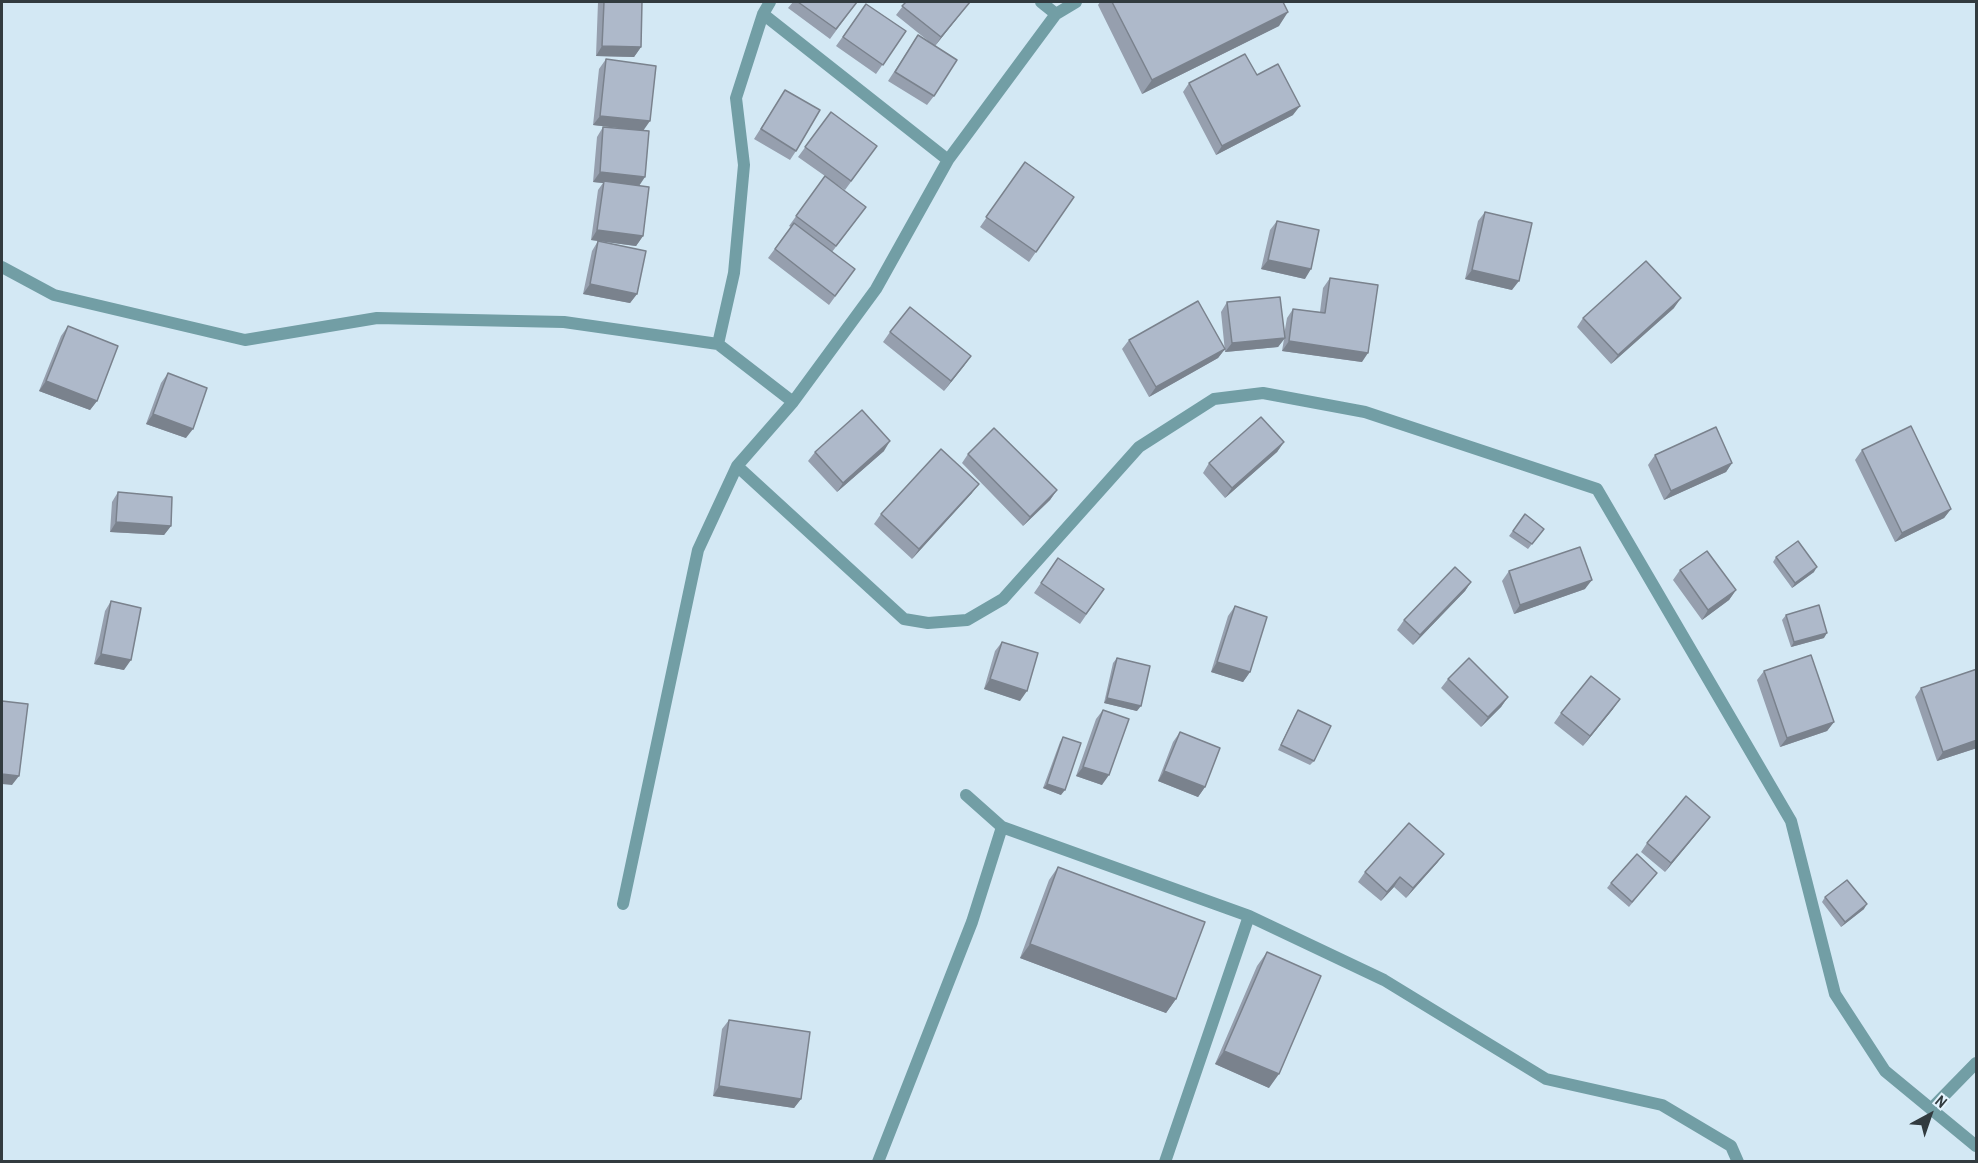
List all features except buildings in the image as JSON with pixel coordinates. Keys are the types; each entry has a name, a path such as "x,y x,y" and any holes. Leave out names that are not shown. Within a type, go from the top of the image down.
{"street":[{"path":"718,344 734,273 744,165 736,98 763,14 770,2"},
{"path":"1041,2 1056,14"},
{"path":"623,903 698,550 737,466 793,402 876,290 948,160 1056,14 1076,2"},
{"path":"763,14 948,160"},
{"path":"2,267 54,295 245,340 377,318 564,322 718,344 793,402"},
{"path":"737,466 904,619 928,623 967,620 1003,599 1139,447 1214,399 1263,393 1365,411 1597,489 1791,822 1835,994 1885,1071 1977,1146"},
{"path":"966,795 1002,827 1249,915 1384,980 1546,1079 1662,1105 1731,1146 1738,1161"},
{"path":"878,1161 972,922 1002,827"},
{"path":"1164,1161 1249,915"},
{"path":"1931,1109 1977,1063"}]}
